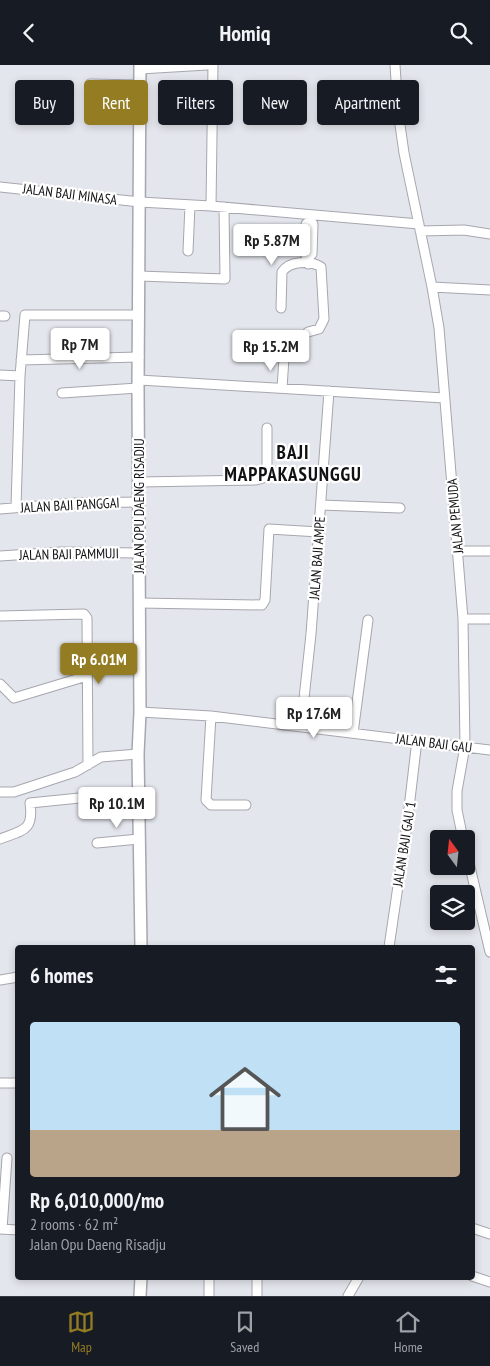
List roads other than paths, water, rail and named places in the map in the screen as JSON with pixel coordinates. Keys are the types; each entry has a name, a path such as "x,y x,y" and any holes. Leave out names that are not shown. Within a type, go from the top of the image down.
{"main road":[{"name":"JALAN OPU DAENG RISADJU","path":"140,67 140,80"},
{"name":"JALAN OPU DAENG RISADJU","path":"140,125 140,357 138,384 140,712 138,754 141,945"},
{"path":"140,1296 141,1280"}],"street":[{"path":"140,67 207,65"},
{"path":"211,206 212,65"},
{"name":"JALAN PEMUDA","path":"395,65 398,111 439,328 463,619 465,746 457,791 457,810 461,830"},
{"name":"JALAN BAJI MINASA","path":"0,187 140,203 224,207 310,218 464,230 490,235"},
{"path":"188,251 190,205"},
{"path":"139,276 225,279 224,207"},
{"path":"308,261 312,254 313,225 310,218"},
{"path":"281,308 282,272 287,265 308,261 321,267 324,319 319,329 308,332"},
{"path":"432,287 490,290"},
{"path":"16,507 20,375 25,315 139,315"},
{"path":"21,360 140,357"},
{"path":"282,388 284,358"},
{"path":"0,375 20,375"},
{"path":"62,393 138,384 282,388 444,398"},
{"name":"JALAN BAJI AMPE","path":"301,726 319,532 328,391"},
{"path":"139,482 256,480 263,478 267,467 267,429"},
{"name":"JALAN BAJI PANGGAI","path":"0,509 139,502"},
{"path":"321,505 400,508"},
{"path":"139,603 262,605 265,600 269,529 319,532"},
{"path":"458,551 490,551"},
{"name":"JALAN BAJI PAMMUJI","path":"0,556 61,552 139,553"},
{"path":"0,616 84,614 87,618 88,765"},
{"path":"463,619 490,619"},
{"path":"354,733 368,620"},
{"path":"0,684 14,698 87,676"},
{"name":"JALAN BAJI GAU","path":"140,712 211,716 490,750"},
{"path":"211,716 206,800 211,805 246,805"},
{"name":"JALAN BAJI GAU 1","path":"389,945 409,815 417,740"},
{"path":"0,791 14,792 26,788 88,765 100,757 138,754"},
{"path":"0,839 9,833 29,826 32,821 30,803 139,792"},
{"path":"97,843 139,839"},
{"path":"472,875 490,952"},
{"path":"0,980 15,978"},
{"path":"0,1083 15,1083"},
{"path":"7,1158 1,1229 15,1230"},
{"path":"475,1229 490,1234"},
{"path":"475,1278 490,1282"},
{"path":"209,1280 209,1296"},
{"path":"257,1296 258,1280"},
{"path":"348,1296 357,1280"}],"district":[{"name":"BAJI MAPPAKASUNGGU","path":"293,463"}]}
